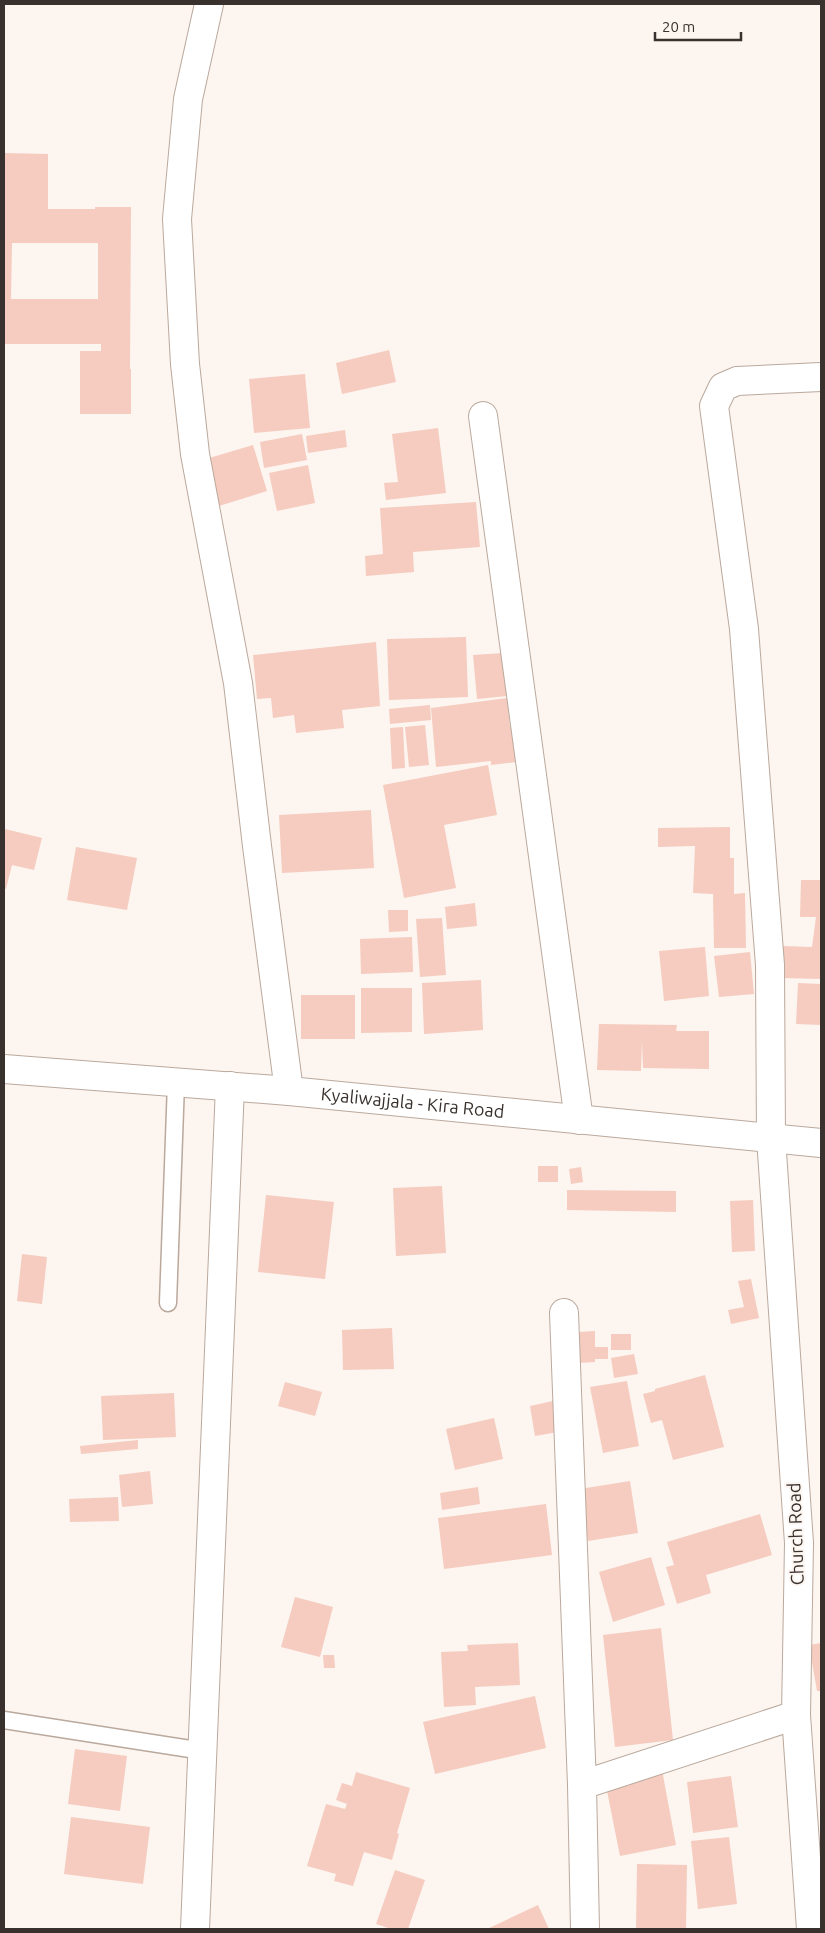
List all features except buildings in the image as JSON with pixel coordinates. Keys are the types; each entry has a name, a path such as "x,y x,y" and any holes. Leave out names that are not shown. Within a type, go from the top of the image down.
{"street":[{"path":"209,4 188,99 176,220 184,364 195,454 238,683 288,1091"},
{"name":"Church Road","path":"811,1929 796,1715 799,1543 771,1138 770,965 758,790 744,629 714,406 723,387 737,381 821,376"},
{"path":"483,416 579,1120"},
{"name":"Kyaliwajjala - Kira Road","path":"4,1069 288,1091 821,1144"},
{"path":"196,1929 230,1086"},
{"path":"564,1313 582,1785 585,1929"},
{"path":"582,1785 796,1715"}],"lane":[{"path":"168,1303 176,1083"},
{"path":"4,1720 203,1751"}]}
